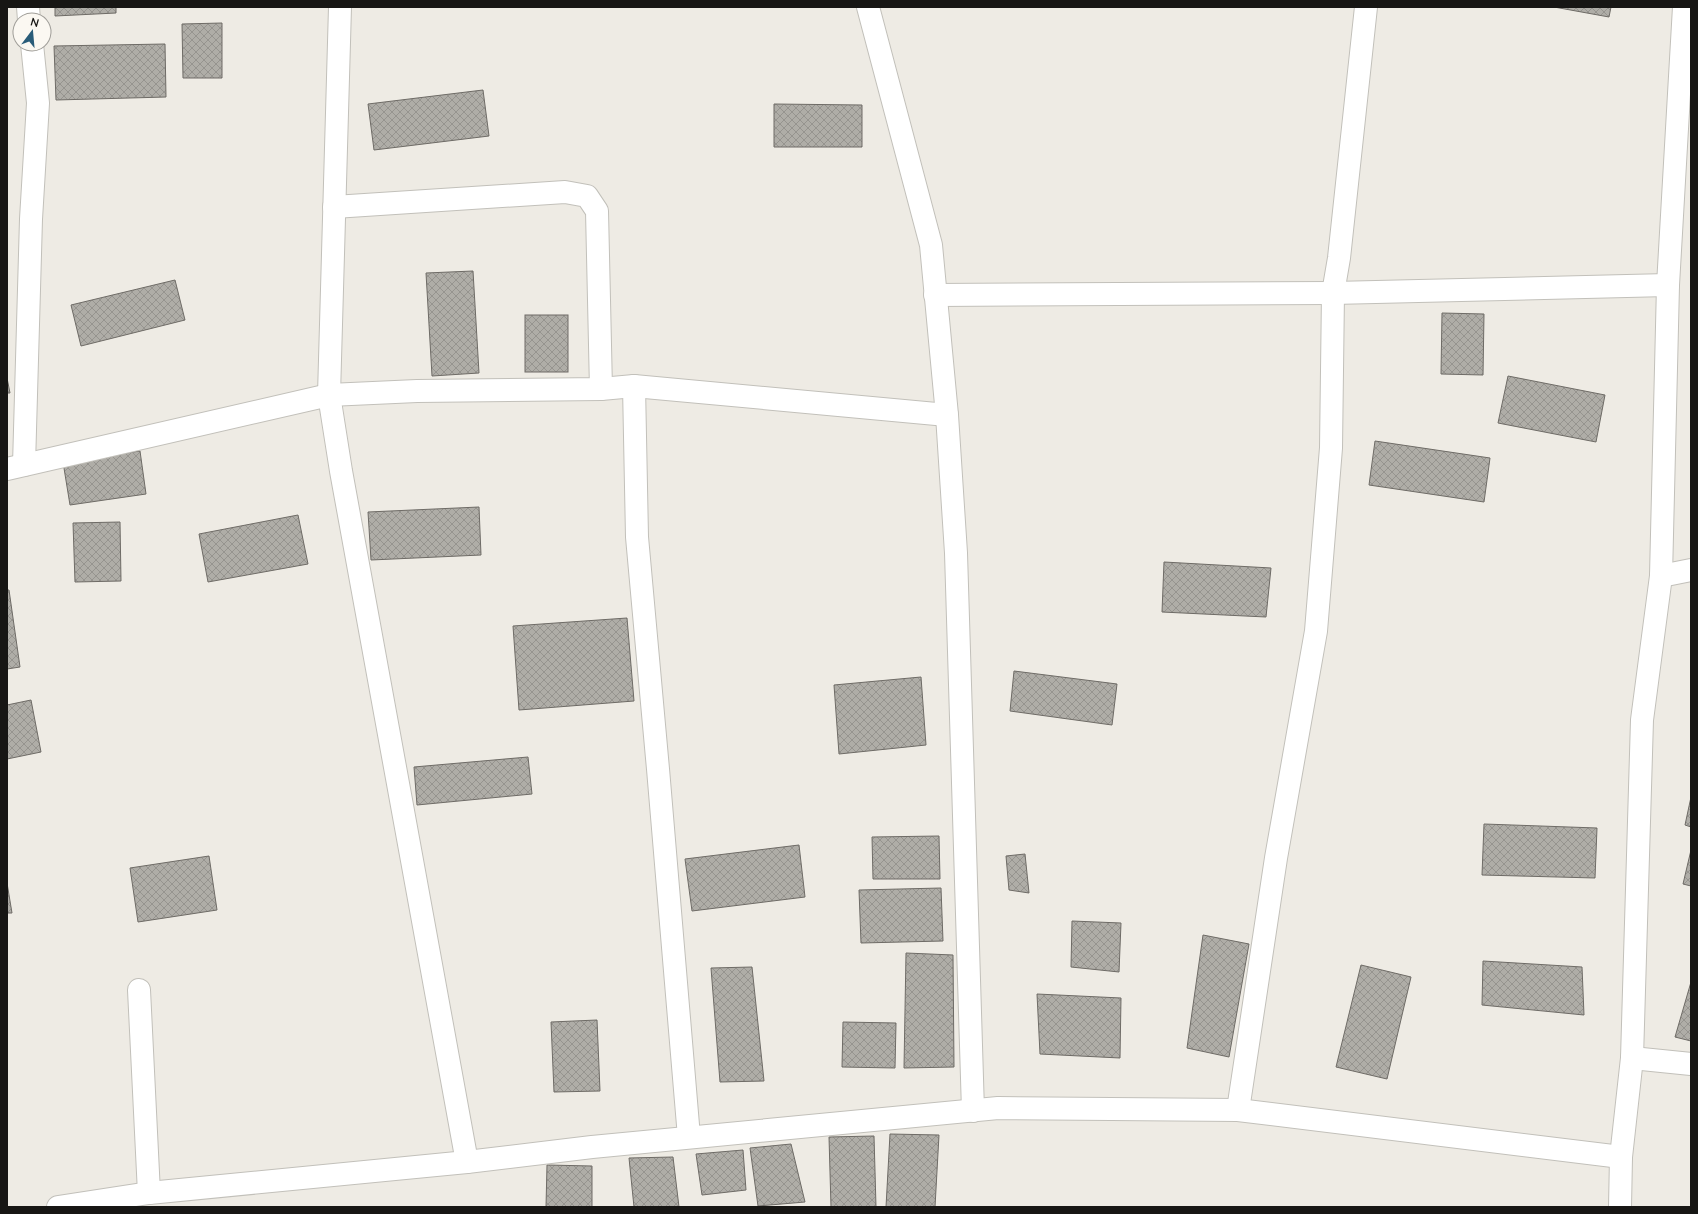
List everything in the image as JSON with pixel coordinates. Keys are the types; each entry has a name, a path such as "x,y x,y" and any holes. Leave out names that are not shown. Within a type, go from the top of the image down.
{"street":[{"path":"340,7 329,395 342,479 467,1162"},
{"path":"868,7 931,245 947,415 956,553 973,1111"},
{"path":"1238,1110 1276,858 1316,631 1331,448 1333,293 1339,258 1366,7"},
{"path":"1620,1207 1621,1157 1632,1058 1642,720 1661,576 1668,285 1684,7"},
{"path":"33,52 38,103 16,467 329,395 602,389 634,386 947,415"},
{"path":"334,207 565,192 587,196 597,212 602,389"},
{"path":"935,295 1333,293 1668,285"},
{"path":"634,386 637,537 689,1137"},
{"path":"1661,576 1691,570"},
{"path":"139,990 149,1193"},
{"path":"1632,1058 1691,1064"},
{"path":"58,1207 149,1193 467,1162 689,1137 998,1108 1238,1110 1621,1157"}],"building":[{"path":"55,7 116,7 116,13 55,16"},
{"path":"1554,7 1611,7 1609,17"},
{"path":"222,23 222,78 183,78 182,24"},
{"path":"165,44 166,97 56,100 54,46"},
{"path":"483,90 489,136 374,150 368,104"},
{"path":"774,104 862,105 862,147 774,147"},
{"path":"473,271 479,373 432,376 426,273"},
{"path":"175,280 185,320 81,346 71,305"},
{"path":"1442,313 1484,314 1483,375 1441,374"},
{"path":"525,315 568,315 568,372 525,372"},
{"path":"1508,376 1605,395 1596,442 1498,423"},
{"path":"7,378 10,393 7,393"},
{"path":"1375,441 1490,458 1484,502 1369,485"},
{"path":"140,451 146,494 70,505 63,462"},
{"path":"479,507 481,555 371,560 368,512"},
{"path":"298,515 308,564 208,582 199,534"},
{"path":"120,522 121,581 75,582 73,523"},
{"path":"1164,562 1271,568 1266,617 1162,612"},
{"path":"7,590 9,590 20,667 7,669"},
{"path":"627,618 634,701 519,710 513,626"},
{"path":"1014,671 1117,684 1112,725 1010,711"},
{"path":"921,677 926,745 839,754 834,685"},
{"path":"31,700 41,752 7,759 7,705"},
{"path":"528,757 532,794 417,805 414,767"},
{"path":"1691,797 1691,827 1685,825"},
{"path":"1484,824 1597,828 1595,878 1482,875"},
{"path":"939,836 940,879 873,879 872,837"},
{"path":"799,845 805,897 692,911 685,859"},
{"path":"1691,850 1691,886 1683,884"},
{"path":"1025,854 1029,893 1009,890 1006,856"},
{"path":"209,856 217,910 138,922 130,868"},
{"path":"7,883 12,913 7,913"},
{"path":"941,888 943,941 861,943 859,890"},
{"path":"1072,921 1121,923 1119,972 1071,967"},
{"path":"1203,935 1249,944 1229,1057 1187,1048"},
{"path":"906,953 953,955 954,1067 904,1068"},
{"path":"1483,961 1582,967 1584,1015 1482,1005"},
{"path":"1361,965 1411,977 1387,1079 1336,1067"},
{"path":"752,967 764,1081 720,1082 711,968"},
{"path":"1691,982 1691,1041 1675,1037"},
{"path":"1037,994 1121,998 1120,1058 1040,1054"},
{"path":"597,1020 600,1091 554,1092 551,1022"},
{"path":"843,1022 896,1023 895,1068 842,1067"},
{"path":"890,1134 939,1135 935,1207 886,1207"},
{"path":"874,1136 876,1207 831,1207 829,1137"},
{"path":"791,1144 805,1202 758,1206 750,1148"},
{"path":"743,1150 746,1190 702,1195 696,1154"},
{"path":"673,1157 679,1207 634,1207 629,1158"},
{"path":"547,1165 592,1166 592,1207 546,1207"}]}
